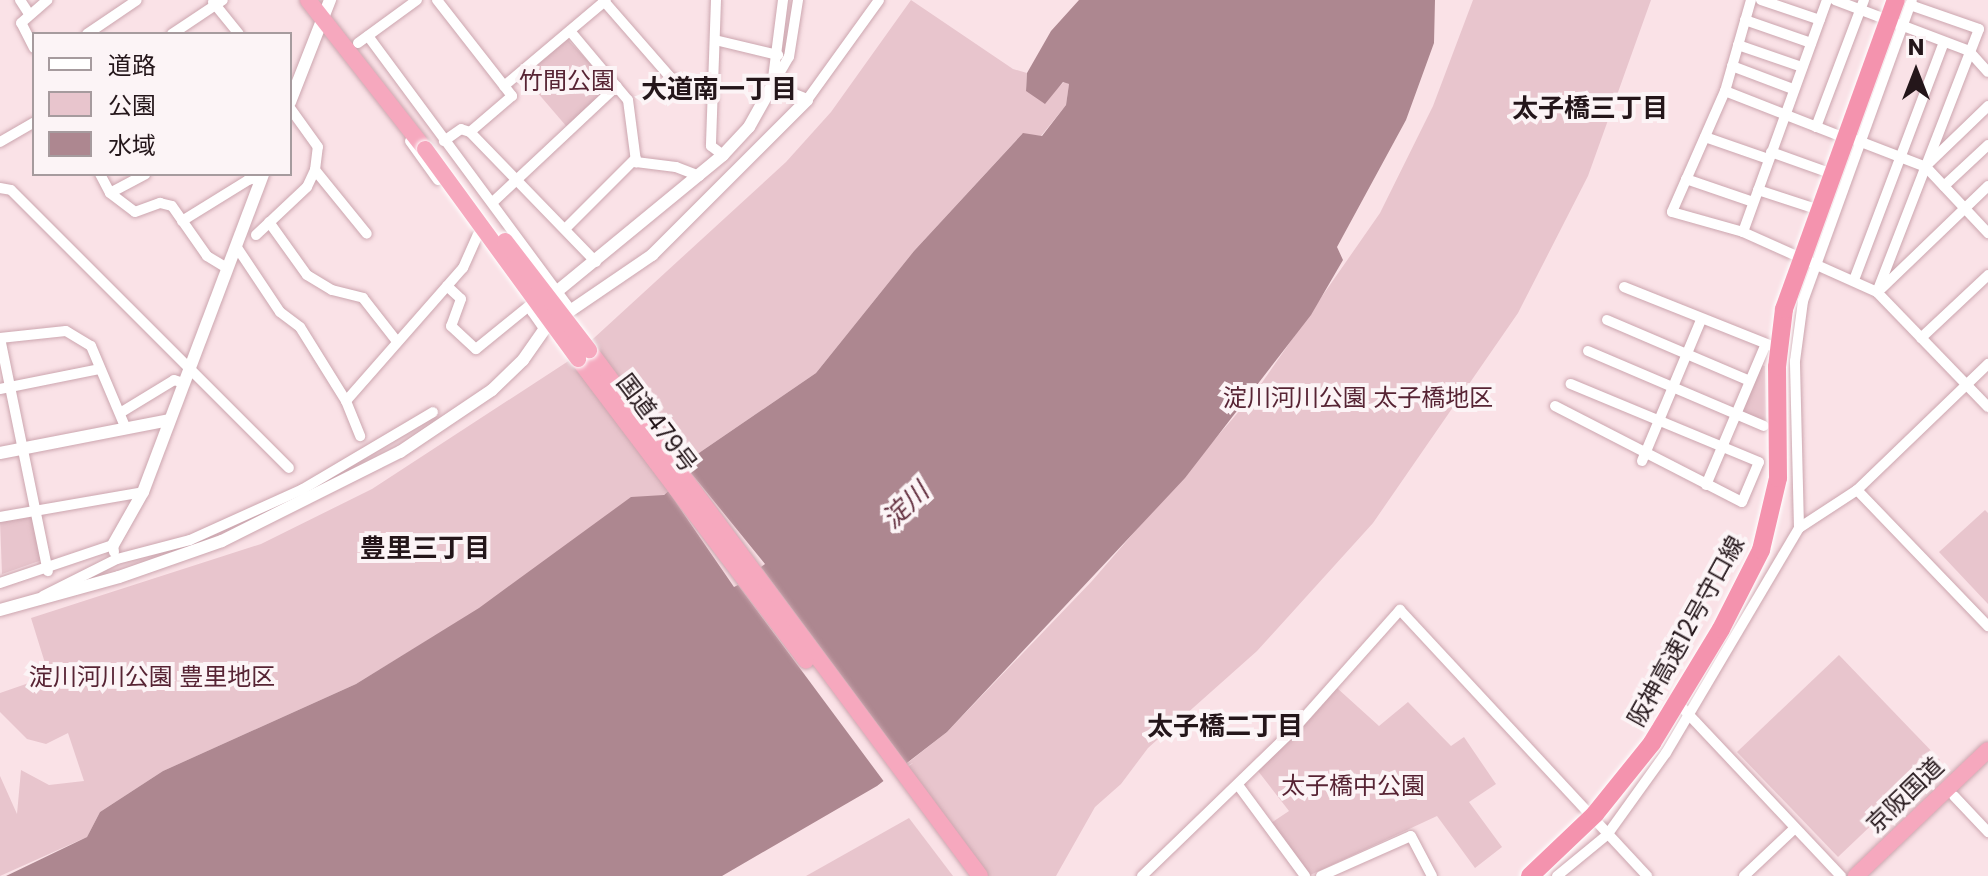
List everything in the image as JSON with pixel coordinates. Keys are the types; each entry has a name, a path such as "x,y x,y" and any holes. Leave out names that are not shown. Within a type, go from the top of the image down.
{"highway":[{"path":"308,0 325,6"},
{"name":"阪神高速12号守口線","path":"1530,876 1595,814 1652,743 1713,642 1761,550 1778,478 1777,367 1784,309 1907,1"},
{"name":"阪神高速12号守口線","path":"1546,876 1601,823 1653,760 1698,691 1772,554 1790,481 1789,349 1795,312 1907,1"},
{"name":"国道479号","path":"325,6 361,46 967,876"},
{"name":"国道479号","path":"434,146 980,876"},
{"name":"京阪国道","path":"1856,876 1988,750"},
{"name":"京阪国道","path":"1871,876 1988,763"}],"street":[{"path":"20,0 29,14"},
{"path":"32,46 21,32 29,14 47,0"},
{"path":"90,32 137,0"},
{"path":"361,46 417,0"},
{"path":"437,0 512,96 470,132"},
{"path":"716,0 711,146 723,155"},
{"path":"772,86 783,0"},
{"path":"447,286 461,299 451,326 476,349 596,262 723,155 749,127 789,57 798,0"},
{"path":"0,610 222,541 373,466 492,390 523,360 545,328 652,255 807,100 879,0"},
{"path":"1751,0 1725,91 1672,212 1743,232 1877,292 1988,407"},
{"path":"1761,0 1820,20"},
{"path":"1743,232 1827,0"},
{"path":"1835,0 1862,5 1903,27 1969,51 1988,72"},
{"path":"1706,485 1768,346 1796,254 1889,0"},
{"path":"504,86 604,1 671,78 712,95"},
{"path":"1799,528 1795,361 1803,301 1903,27 1907,1 1979,29 1877,292"},
{"path":"175,32 217,2 238,32"},
{"path":"1816,127 1862,5"},
{"path":"292,95 325,6"},
{"path":"1745,20 1811,43"},
{"path":"570,31 628,100 636,158 642,165 676,167 699,176"},
{"path":"715,40 778,55"},
{"path":"1854,280 1944,42"},
{"path":"1738,45 1802,67"},
{"path":"361,46 434,146 494,201 571,310"},
{"path":"361,46 478,235 545,328"},
{"path":"1732,66 1793,89"},
{"path":"494,201 617,86"},
{"path":"772,86 807,100"},
{"path":"1725,91 1926,167 1988,233"},
{"path":"256,235 307,187 315,170 318,147 292,100"},
{"path":"1926,167 1988,106"},
{"path":"0,142 32,123"},
{"path":"434,146 461,129 470,132 596,262"},
{"path":"1705,137 1827,172"},
{"path":"1944,186 1988,145"},
{"path":"565,229 636,158"},
{"path":"315,170 367,234"},
{"path":"101,176 110,193 135,212 160,203 172,206 207,256 227,268"},
{"path":"110,193 141,176"},
{"path":"182,221 262,176"},
{"path":"0,583 48,571 113,545 143,492 262,176"},
{"path":"1686,179 1753,202"},
{"path":"1877,292 1988,186"},
{"path":"0,188 11,190 289,468"},
{"path":"1758,190 1813,208"},
{"path":"269,222 307,275 332,290 363,298 395,339"},
{"path":"346,401 395,339 463,268 478,235"},
{"path":"236,246 280,312 300,327 346,401 360,436"},
{"path":"1921,338 1988,275"},
{"path":"1624,287 1768,346"},
{"path":"1607,320 1750,381"},
{"path":"1644,457 1701,320"},
{"path":"48,571 23,449 5,388 0,338 66,331 91,346 126,429"},
{"path":"1521,876 1591,814 1673,698 1764,525 1772,475 1768,346"},
{"path":"1588,351 1764,426"},
{"path":"1557,876 1607,835 1690,716 1799,528 1857,490 1988,364"},
{"path":"5,388 99,369"},
{"path":"120,413 174,380 184,383"},
{"path":"1555,406 1644,457 1742,502 1759,462 1571,384"},
{"path":"38,600 117,559 190,540 303,489 433,412"},
{"path":"0,453 169,420"},
{"path":"1857,490 1988,626"},
{"path":"0,517 143,492"},
{"path":"113,545 117,559"},
{"path":"1142,876 1238,785 1400,610 1647,876"},
{"path":"1673,698 1841,876"},
{"path":"1238,785 1305,876"},
{"path":"1954,796 1988,832"},
{"path":"1744,876 1795,828"},
{"path":"1321,876 1411,836 1432,876"}],"green space":[{"name":"淀川河川公園 豊里地区","path":"911,0 1013,69 1027,73 1026,91 1051,94 1064,82 1069,84 1066,105 1041,136 1022,134 914,251 816,373 696,455 690,471 659,499 356,684 163,771 100,812 87,837 0,876 0,776 17,814 21,770 49,785 84,781 68,733 46,744 27,739 0,712 0,693 49,676 31,618 261,544 372,489 570,360 786,162 831,112"},
{"name":"淀川河川公園 太子橋地区","path":"1473,0 1651,0 1588,176 1518,313 1373,523 1257,651 1148,748 1121,784 1095,807 1056,876 974,876 896,772 947,732 1092,581 1254,394 1380,213 1433,106"},
{"name":"竹間公園","path":"567,39 611,85 567,127 524,77"},
{"path":"1760,365 1765,366 1766,423 1743,414 1742,407"},
{"path":"1985,510 1988,513 1988,604 1939,552"},
{"path":"31,515 42,560 2,574 0,521"},
{"path":"1839,655 1940,760 1838,857 1737,752"},
{"name":"太子橋中公園","path":"1337,688 1379,726 1408,702 1451,746 1464,737 1496,784 1469,802 1502,847 1475,868 1437,816 1308,876 1271,823 1289,811 1258,771"},
{"path":"909,818 953,876 806,876"}],"water":[{"name":"淀川","path":"1079,0 1435,0 1434,43 1406,120 1337,247 1343,260 1311,315 1185,478 947,732 877,786 722,876 6,876 87,837 100,812 163,771 356,684 479,608 631,497 664,495 690,471 696,455 816,373 914,251 1023,133 1042,136 1066,105 1069,84 1063,82 1045,104 1026,91 1027,73 1051,31"}],"pier":[{"path":"687,468 765,564 761,567 908,765 913,763 883,787 885,783 738,585 734,587 666,488"}],"district":[{"name":"大道南一丁目","path":"719,90"},
{"name":"太子橋三丁目","path":"1590,109"},
{"name":"豊里三丁目","path":"425,549"},
{"name":"太子橋二丁目","path":"1225,727"}]}
